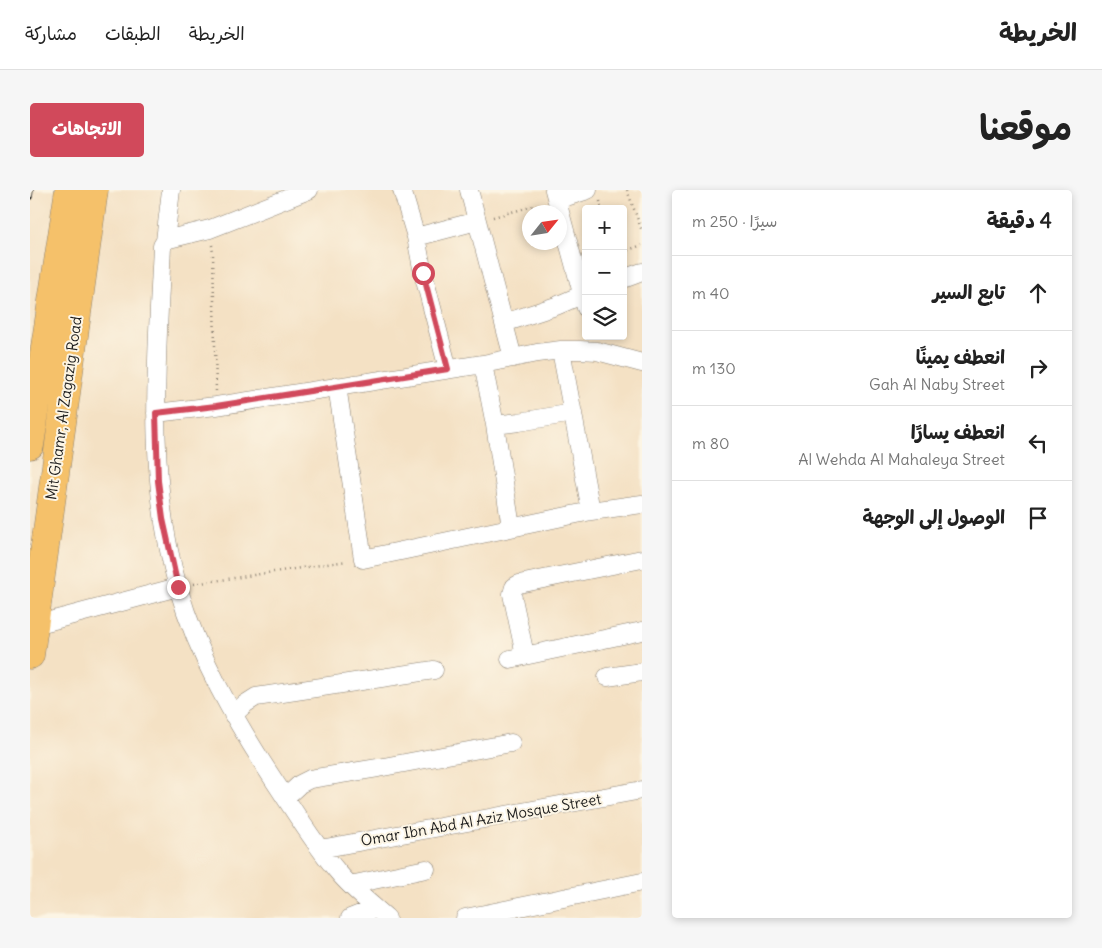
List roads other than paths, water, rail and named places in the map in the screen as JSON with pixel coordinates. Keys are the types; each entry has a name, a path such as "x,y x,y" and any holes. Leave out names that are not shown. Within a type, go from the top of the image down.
{"highway":[{"name":"Mit Ghamr, Al Zagazig Road","path":"30,445 68,190"},
{"name":"Mit Ghamr, Al Zagazig Road","path":"30,655 94,190"}],"street":[{"path":"171,190 165,241 162,246 156,413 158,481 163,519 178,587 208,667 249,742 336,870 381,913"},
{"path":"165,241 210,229 309,190"},
{"path":"402,190 416,238 423,273 448,369"},
{"path":"469,190 513,358"},
{"path":"584,295 555,195 588,190"},
{"path":"416,238 477,221"},
{"path":"627,278 642,272"},
{"path":"504,323 582,300"},
{"path":"156,413 216,406 483,364 537,353 580,350 595,344 641,368"},
{"path":"561,350 591,510"},
{"path":"483,364 511,527"},
{"path":"337,386 364,559 591,510 642,504"},
{"path":"495,425 573,413"},
{"path":"642,558 518,584 514,587 512,594 517,657 642,631"},
{"path":"35,625 178,587"},
{"path":"233,715 256,697 434,670"},
{"path":"608,677 642,672"},
{"path":"286,797 300,784 310,779 511,743"},
{"name":"Omar Ibn Abd Al Aziz Mosque Street","path":"320,849 642,790"},
{"path":"350,885 426,869"},
{"path":"465,918 642,882"},
{"path":"350,918 381,913"}],"railway":[{"path":"30,197 31,190"}]}
